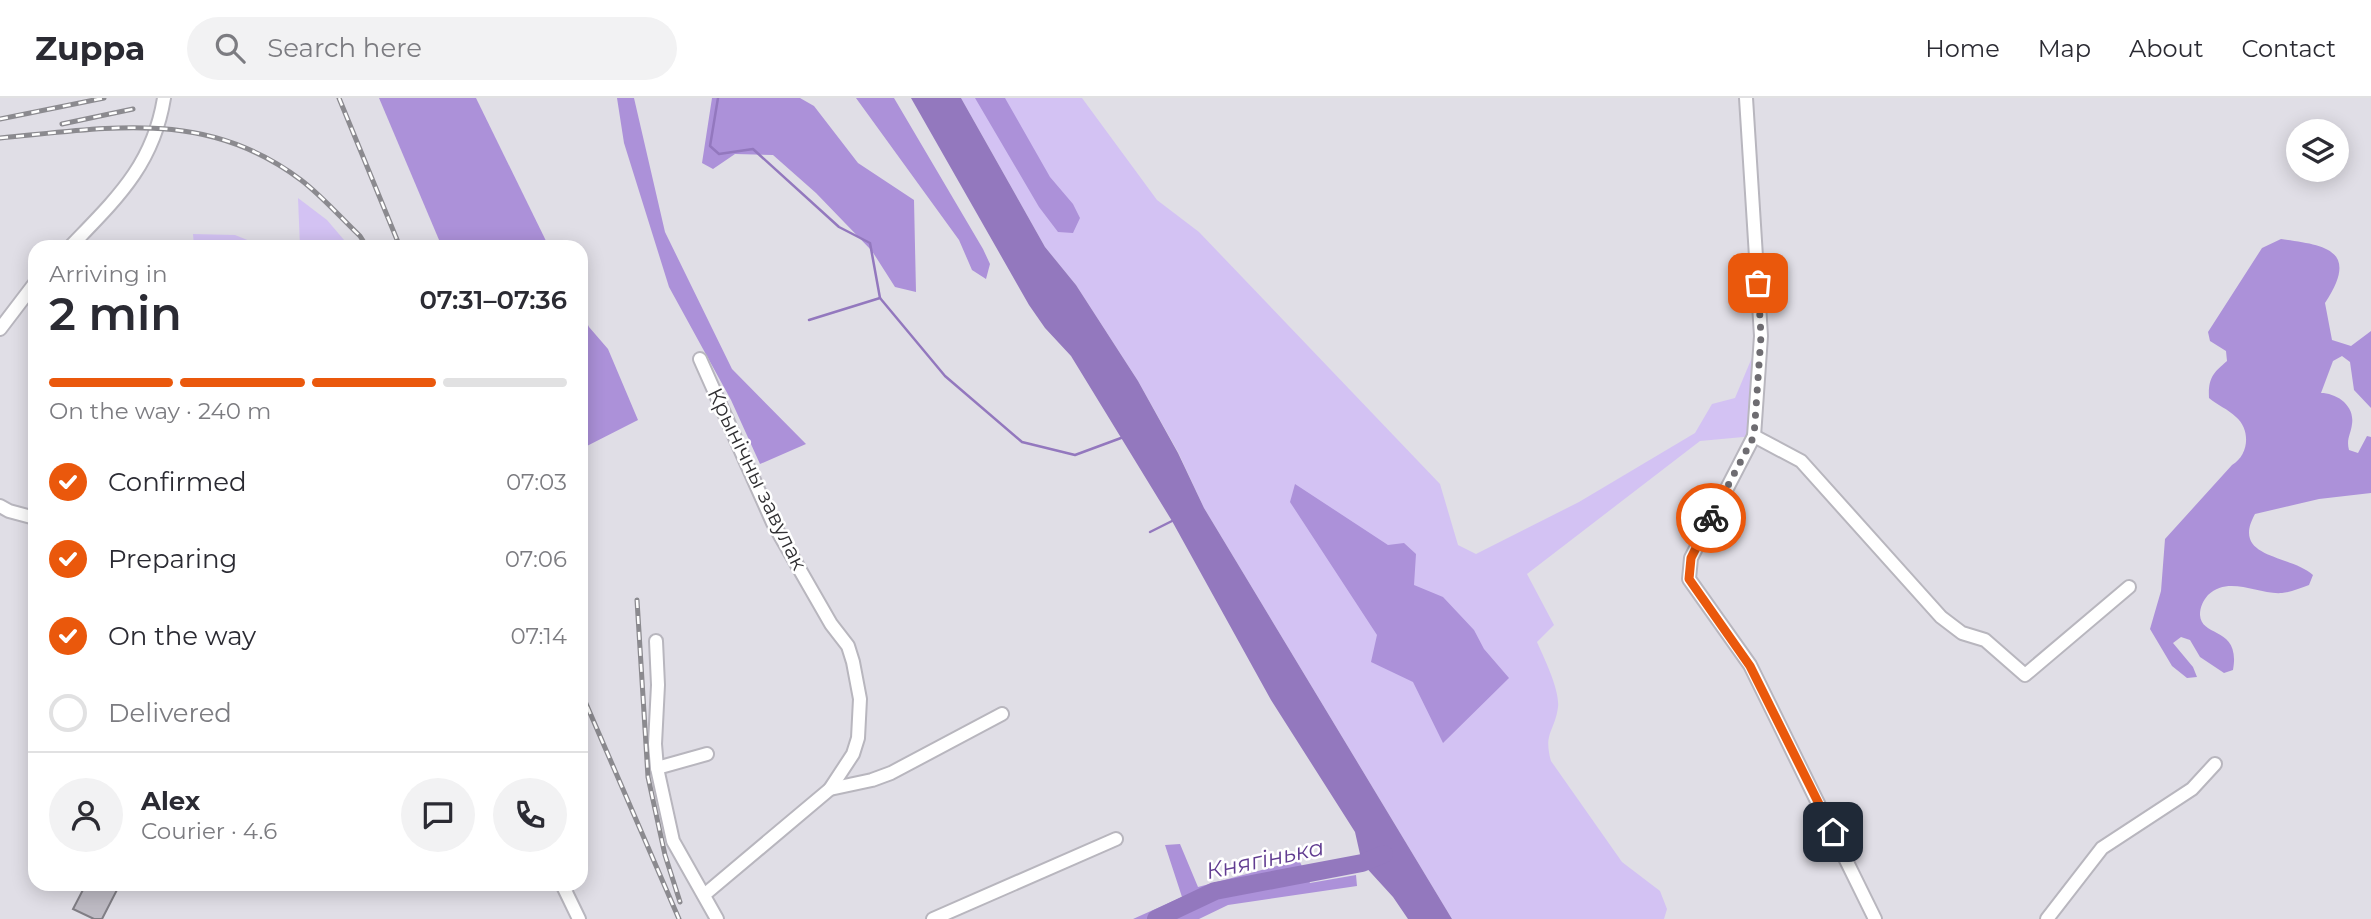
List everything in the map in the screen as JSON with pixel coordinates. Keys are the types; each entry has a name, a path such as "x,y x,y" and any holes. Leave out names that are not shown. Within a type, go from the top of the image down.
{"street":[{"path":"77,240 129,186 151,147 164,98"},
{"path":"1746,98 1761,336 1754,436 1691,558 1689,579 1750,666 1875,919"},
{"path":"0,329 28,292"},
{"name":"Крынічны завулак","path":"700,359 773,523 831,624 848,646 853,662 860,699 858,738 853,754 830,789"},
{"path":"1754,436 1801,461 1941,617 1962,633 1984,640 2025,675 2129,587"},
{"path":"0,506 28,516"},
{"path":"656,641 657,768 673,841 717,919"},
{"path":"704,895 830,789 891,773 1002,714"},
{"path":"657,768 707,754"},
{"path":"2047,919 2102,848 2192,789 2215,764"},
{"path":"933,919 1116,839"},
{"path":"565,891 579,919"}],"shaded area":[{"path":"379,98 476,98 546,240 439,240"},
{"path":"617,98 634,98 665,232 732,369 806,444 760,464 731,400 669,287 624,143"},
{"path":"712,98 800,98 814,106 858,163 914,200 916,292 895,287 872,251 816,193 773,155 735,154 713,169 702,163"},
{"path":"856,98 894,98 983,249 990,264 986,279 972,270 959,240"},
{"path":"911,98 961,98 1045,247 1076,285 1138,381 1178,453 1204,508 1452,919 1408,919 1393,897 1362,863 1355,832 1271,700 1172,521 1071,356 1045,328 1029,305"},
{"path":"961,98 1082,98 1157,200 1199,232 1440,484 1458,545 1476,554 1579,502 1695,433 1712,404 1735,398 1761,336 1754,436 1700,441 1527,574 1554,625 1537,642 1551,674 1558,700 1557,715 1548,744 1551,761 1622,862 1660,891 1667,909 1664,919 1452,919 1204,508 1178,452 1138,381 1076,285 1045,247"},
{"path":"975,98 1005,98 1050,177 1073,204 1080,218 1073,233 1058,232 1039,207"},
{"path":"298,198 327,220 344,240 300,240"},
{"path":"193,234 235,235 248,240 193,240"},
{"path":"2281,239 2324,248 2333,253 2338,261 2339,271 2335,285 2325,303 2332,340 2351,346 2371,331 2371,408 2354,390 2350,362 2342,356 2333,361 2321,393 2333,395 2343,401 2351,411 2349,450 2358,453 2367,436 2371,437 2371,493 2319,499 2255,514 2249,529 2250,540 2256,548 2303,568 2313,575 2309,585 2282,593 2234,586 2216,589 2208,595 2201,609 2202,622 2226,639 2231,646 2234,656 2233,670 2224,673 2200,657 2190,640 2181,637 2173,643 2193,667 2197,677 2187,678 2172,666 2150,629 2161,591 2165,539 2238,461 2246,442 2241,422 2209,398 2212,376 2227,361 2226,351 2210,341 2208,332 2262,248"},
{"path":"588,325 608,349 638,420 588,445"},
{"path":"1295,484 1388,545 1404,543 1416,554 1414,585 1443,597 1474,630 1484,649 1509,678 1443,743 1413,682 1371,662 1377,635 1290,502"},
{"path":"1180,844 1198,887 1299,860 1310,883 1356,875 1357,886 1228,905 1199,919 1133,919 1182,897 1165,845"}],"building":[{"path":"82,891 116,891 102,919 94,919 73,909"}],"waterway":[{"path":"718,98 710,146 719,154 753,149 839,227 870,243 880,298"},
{"path":"809,320 880,298 945,376 1022,442 1075,455 1121,438"},
{"path":"1150,532 1172,521"},
{"name":"Княгінька","path":"1156,919 1215,891 1362,863 1384,854"}],"railway":[{"path":"0,119 104,98"},
{"path":"339,98 397,240"},
{"path":"62,124 133,109"},
{"path":"0,138 80,130 156,128 193,132 229,142 265,157 301,180 363,240"},
{"path":"637,600 648,777 665,855 680,902"},
{"path":"588,708 679,919"}],"way so far":[{"path":"1711,518 1754,436 1761,336 1758,283"}],"route":[{"path":"1711,518 1691,558 1689,579 1750,666 1833,832"}]}
